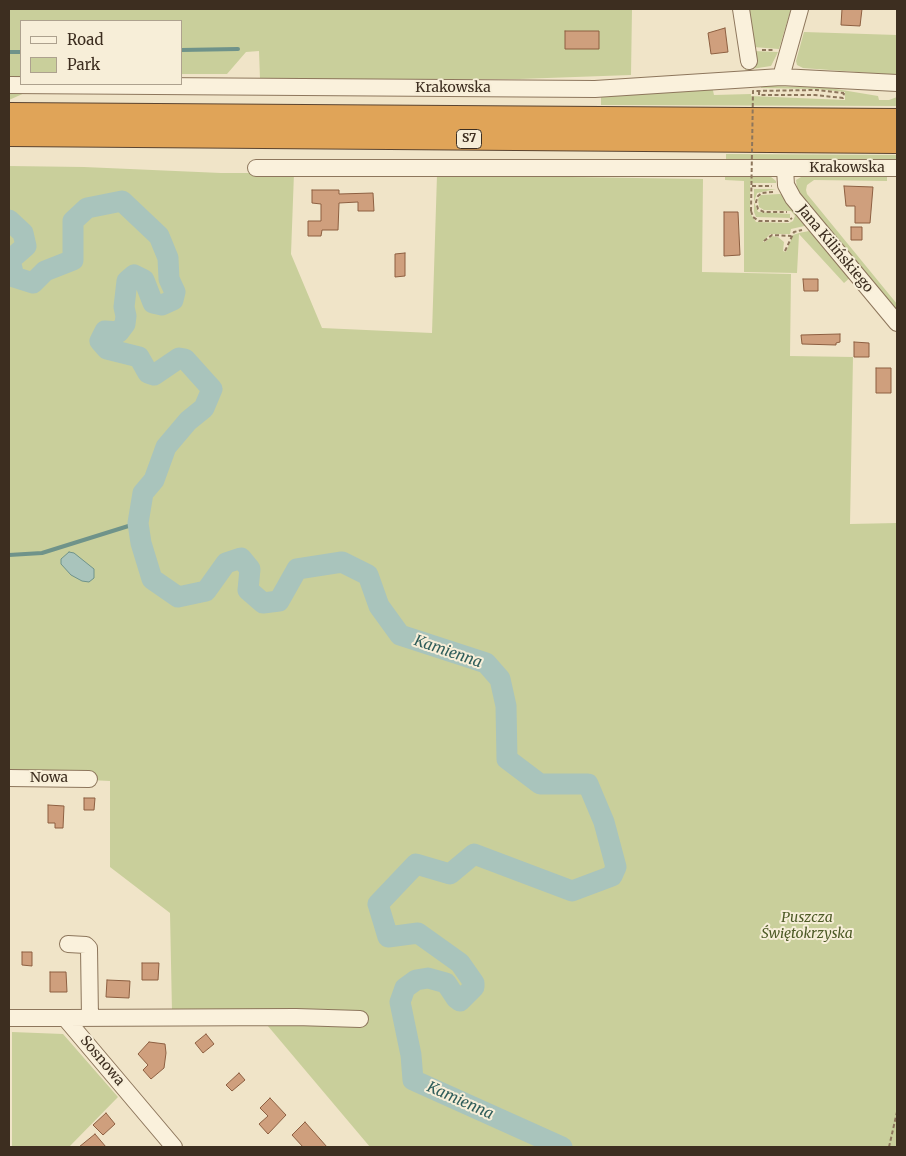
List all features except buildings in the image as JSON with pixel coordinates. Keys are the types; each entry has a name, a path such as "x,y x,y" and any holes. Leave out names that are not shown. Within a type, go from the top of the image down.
{"highway":[{"name":"S7","path":"9,114 897,120"},
{"name":"S7","path":"9,135 897,142"}],"street":[{"path":"741,9 748,55"},
{"path":"781,77 800,9"},
{"name":"Krakowska","path":"9,85 596,89 781,77 897,83"},
{"name":"Krakowska","path":"256,168 897,168"},
{"name":"Jana Kilińskiego","path":"785,169 786,186 793,198 897,323"},
{"name":"Nowa","path":"9,778 89,779"},
{"path":"68,944 86,945 89,948 90,1018"},
{"path":"9,1018 296,1017 360,1019"},
{"name":"Sosnowa","path":"65,1018 174,1147"}],"path":[{"path":"748,55 780,51"},
{"path":"762,193 756,200 759,210 764,212 790,212 792,219 780,221 755,219 751,211 753,91 816,90 844,94 843,98 779,95"},
{"path":"752,186 776,186"},
{"path":"764,242 772,235 791,236 785,251"},
{"path":"889,1147 897,1112"}],"green space":[{"path":"9,9 632,9 631,75 519,79 260,79 259,51 246,52 227,74 182,74 182,20 20,20 20,85 43,85 9,100"},
{"path":"747,9 791,9 779,49 753,47"},
{"path":"804,32 897,35 897,75 803,68 797,65 796,61"},
{"path":"753,51 778,52 771,66 745,70 745,62"},
{"path":"712,86 714,95 751,94 751,96 845,100 845,92 817,89 761,88 761,86 830,88 878,96 879,100 889,100 897,97 897,106 601,105 601,93"},
{"path":"726,154 897,155 897,165 726,166"},
{"name":"Puszcza Świętokrzyska","path":"9,166 221,173 294,173 291,254 322,328 432,333 437,175 703,179 702,272 791,274 790,356 853,357 850,524 897,523 897,1147 370,1147 262,1019 172,1012 170,913 110,867 110,781 9,776"},
{"path":"887,174 887,181 814,180 807,185 806,190 807,194 897,304 897,314 794,190 797,188 796,180 801,177"},
{"path":"725,175 771,177 776,181 776,183 750,183 750,213 756,222 789,223 793,221 795,216 791,211 764,210 759,207 758,199 761,195 780,194 786,197 809,225 791,229 790,234 770,234 763,242 772,236 778,237 784,242 783,251 786,252 793,235 814,230 852,276 844,283 799,234 797,273 744,272 744,181 725,180"},
{"path":"754,189 776,189 757,193 754,202"},
{"path":"754,202 758,212 790,214 790,218 756,217"},
{"path":"12,1032 63,1034 118,1097 69,1147 12,1147"}],"water":[{"path":"69,552 74,553 94,569 94,578 89,582 82,581 71,575 61,564 61,559"}],"waterway":[{"path":"182,50 238,49"},
{"path":"9,52 20,52"},
{"name":"Kamienna","path":"9,220 23,233 26,246 10,260 14,277 33,283 45,271 73,260 73,221 87,208 122,201 159,236 168,258 169,279 175,292 173,300 162,305 153,303 144,280 134,275 127,281 124,307 125,324 119,332 105,331 100,341 107,349 139,357 148,373 154,375 179,358 185,359 212,389 204,408 188,421 166,447 154,480 143,493 138,523 141,543 152,579 178,597 206,591 226,563 241,558 250,569 248,590 263,603 279,601 297,569 342,562 368,575 379,606 400,635 486,663 500,679 506,706 507,759 540,784 588,784 604,822 616,867 612,876 572,891 474,854 450,874 416,864 378,904 388,937 418,933 460,963 474,983 474,987 460,1001 446,983 428,978 416,980 405,988 400,1002 411,1055 413,1080 562,1147"},
{"path":"9,555 42,553 138,523"}]}
